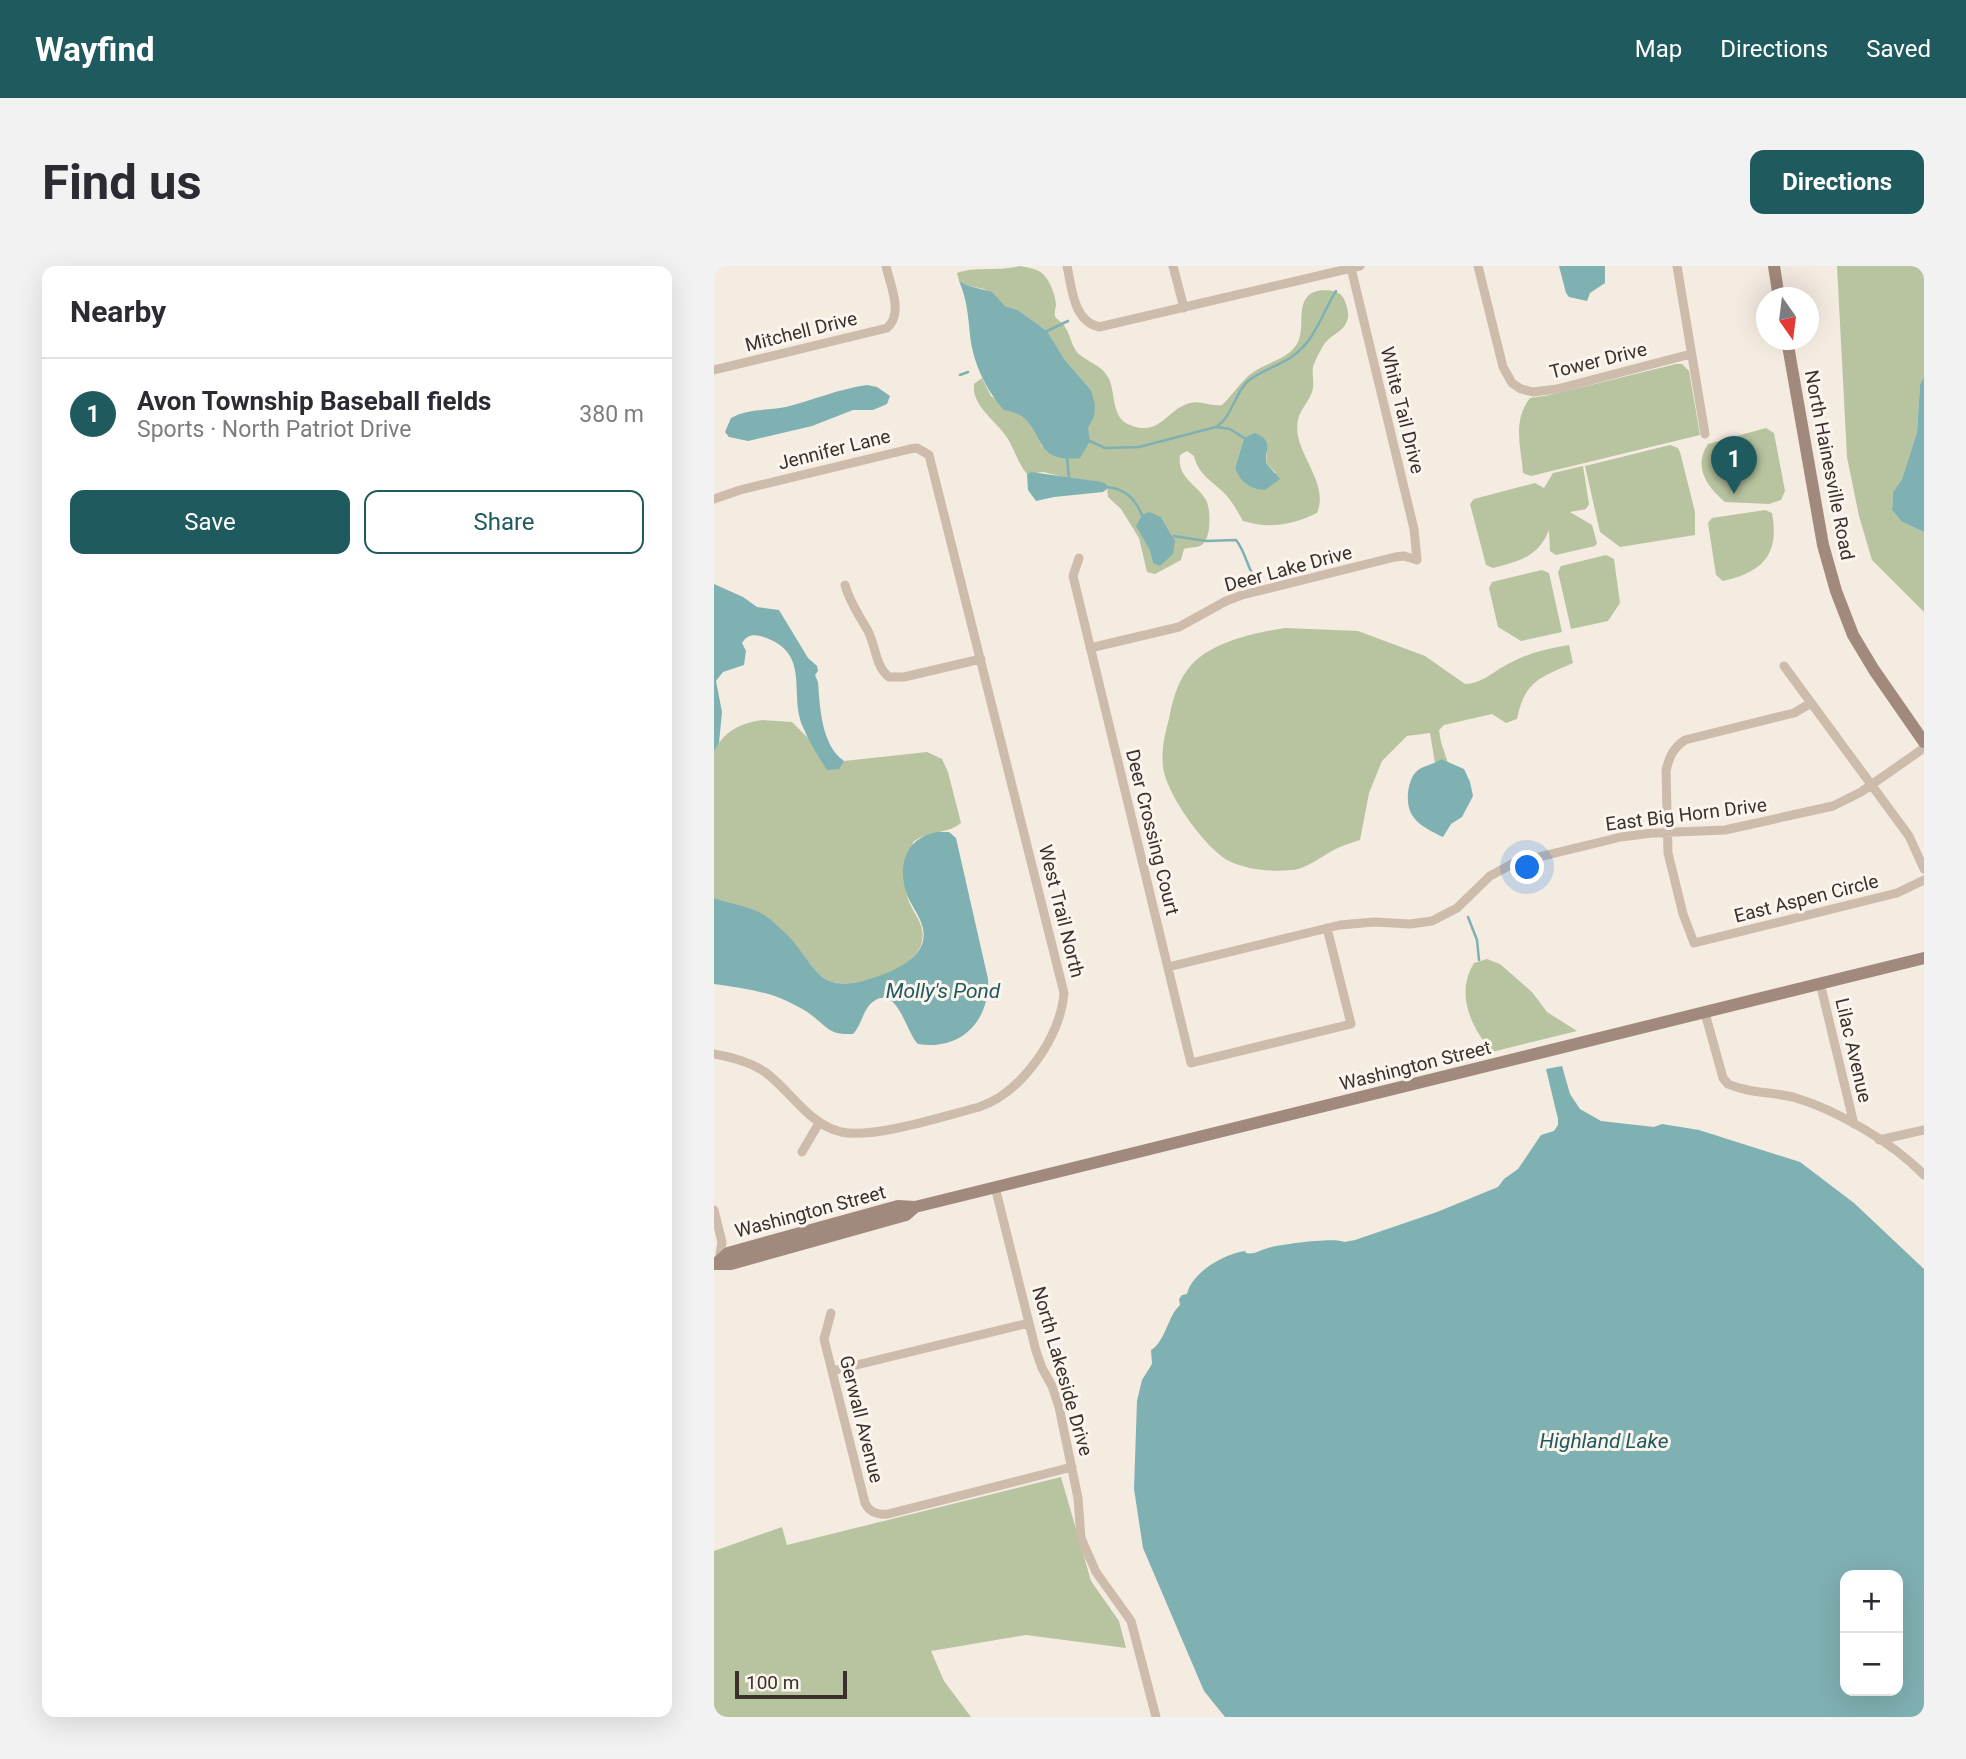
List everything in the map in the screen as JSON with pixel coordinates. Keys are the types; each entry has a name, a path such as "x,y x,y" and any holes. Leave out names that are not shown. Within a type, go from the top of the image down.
{"main road":[{"path":"1774,266 1777,287"},
{"name":"North Hainesville Road","path":"1789,350 1823,545 1836,592 1860,647 1924,742"},
{"name":"Washington Street","path":"716,1261 731,1264 906,1215 915,1207 1820,983 1924,960"}],"street":[{"name":"Mitchell Drive","path":"714,370 883,330 893,322 895,307 886,266"},
{"path":"1067,266 1079,313 1090,324 1105,327 1356,267"},
{"path":"1174,266 1184,308"},
{"name":"Tower Drive","path":"1478,266 1503,367 1507,377 1521,390 1533,392 1557,389 1691,354"},
{"path":"1677,266 1705,434"},
{"name":"White Tail Drive","path":"1356,267 1414,530 1417,560"},
{"name":"Jennifer Lane","path":"714,499 753,487 917,448 929,456 948,529"},
{"name":"West Trail North","path":"714,1054 752,1065 764,1072 819,1123 840,1132 870,1133 994,1102 1017,1085 1049,1041 1061,1016 1064,993 1061,980 948,529"},
{"name":"Deer Lake Drive","path":"1090,648 1178,627 1242,595 1395,557 1404,556 1417,560"},
{"name":"Deer Crossing Court","path":"1079,558 1073,576 1191,1063 1351,1024 1327,928"},
{"path":"845,585 850,603 873,643 880,667 889,677 904,677 981,659"},
{"path":"1784,666 1909,836 1924,869"},
{"path":"1667,832 1666,771 1669,758 1680,744 1697,736 1794,713 1811,703"},
{"name":"East Big Horn Drive","path":"1168,967 1357,922 1405,925 1432,921 1457,908 1490,876 1514,863 1622,837 1745,827 1833,806 1872,785 1924,748"},
{"name":"East Aspen Circle","path":"1667,832 1668,853 1683,914 1694,943 1898,893 1924,880"},
{"name":"Lilac Avenue","path":"1820,983 1854,1124"},
{"path":"1705,1013 1723,1079 1728,1084 1793,1098 1838,1115 1879,1140 1924,1175"},
{"path":"802,1152 819,1123"},
{"path":"1879,1140 1924,1130"},
{"name":"North Lakeside Drive","path":"995,1187 1042,1368 1059,1407 1078,1498 1081,1538 1096,1572 1131,1621 1156,1717"},
{"path":"714,1210 722,1242 716,1261"},
{"name":"Gerwall Avenue","path":"831,1313 824,1339 867,1507 881,1514 888,1514 1072,1467"},
{"path":"832,1371 1029,1323"}],"green space":[{"path":"1019,266 1042,273 1055,298 1055,316 1065,327 1075,349 1106,374 1117,411 1124,422 1140,428 1148,428 1162,422 1180,407 1192,403 1222,405 1250,374 1285,356 1298,342 1303,306 1308,296 1325,290 1339,293 1347,308 1347,321 1343,328 1325,343 1317,358 1313,367 1312,392 1299,416 1297,429 1299,441 1319,488 1317,513 1281,524 1262,525 1243,521 1229,499 1203,473 1194,456 1187,451 1180,455 1181,469 1208,504 1207,538 1200,546 1184,549 1181,560 1155,574 1147,572 1139,538 1121,509 1108,497 1107,487 1043,472 1027,474 1004,433 977,399 974,384 982,378 991,396 1031,423 1042,447 1088,427 1094,417 1091,390 1065,360 1047,331 1018,310 1005,306 984,289 959,281 957,273","holes":["1244,438 1267,451 1266,463 1276,473 1247,485 1235,468","1161,517 1171,534 1153,563 1139,531"]},
{"path":"1837,266 1924,266 1924,377 1920,384 1917,432 1902,479 1893,492 1892,510 1902,522 1924,532 1924,612 1872,560 1859,516 1847,457"},
{"path":"1682,364 1689,371 1700,435 1531,476 1523,473 1519,425 1524,407 1530,398"},
{"path":"1766,428 1774,433 1785,491 1781,500 1769,504 1725,502 1712,489 1704,475 1702,460 1708,444"},
{"path":"1670,445 1678,448 1680,452 1695,512 1695,535 1620,547 1600,532 1585,466"},
{"path":"1583,466 1589,504 1586,509 1570,512 1592,525 1597,543 1595,546 1556,555 1550,551 1549,530 1545,539 1527,557 1493,568 1486,565 1470,504 1474,499 1535,483 1544,488 1553,473"},
{"path":"1765,510 1772,513 1774,528 1770,551 1758,567 1723,581 1716,575 1708,523 1712,518"},
{"path":"1606,555 1614,559 1620,603 1608,621 1571,629 1558,572 1561,566"},
{"path":"1542,570 1549,573 1562,632 1521,641 1498,627 1489,588 1492,582"},
{"path":"1285,628 1358,631 1425,656 1465,684 1483,679 1524,656 1569,645 1573,663 1535,682 1524,696 1517,719 1506,723 1492,714 1444,725 1439,730 1448,763 1441,759 1435,763 1430,733 1407,736 1382,761 1369,793 1360,840 1298,869 1260,870 1229,861 1199,833 1179,805 1165,777 1163,748 1175,693 1184,674 1197,660 1219,645 1232,640"},
{"path":"762,720 792,722 809,739 819,757 838,769 844,761 927,752 942,759 961,823 913,842 907,895 921,925 923,937 915,955 894,971 851,983 827,980 773,923 749,910 714,898 714,751 734,729"},
{"path":"1487,959 1500,964 1532,992 1547,1012 1577,1031 1492,1052 1472,1021 1466,998 1468,975 1474,963"},
{"path":"1061,1477 1091,1581 1119,1621 1126,1648 1026,1635 931,1651 944,1681 971,1717 714,1717 714,1551 782,1527 787,1545"}],"water":[{"path":"1559,266 1605,266 1605,283 1590,293 1587,301 1569,297"},
{"path":"959,281 992,292 1005,306 1018,310 1047,331 1065,360 1091,390 1095,405 1094,417 1088,428 1090,441 1080,458 1063,458 1051,454 1044,448 1028,422 1004,410 992,394 981,376 974,356"},
{"path":"1924,377 1924,532 1902,522 1892,510 1893,492 1902,479 1917,432 1920,384"},
{"path":"867,385 877,387 890,396 887,404 873,410 853,410 812,426 748,441 729,437 725,432 731,418 738,415 786,407"},
{"path":"1255,433 1267,442 1266,463 1280,479 1265,490 1247,484 1235,468 1244,438"},
{"path":"1031,472 1102,482 1107,489 1103,492 1036,501 1028,490 1027,474"},
{"path":"1149,512 1161,517 1175,541 1173,554 1160,566 1153,563 1150,551 1136,526 1142,515"},
{"path":"714,584 743,597 757,607 779,610 808,658 817,666 815,675 826,736 836,754 844,761 839,769 827,770 805,733 799,714 796,674 787,652 776,643 757,635 747,637 742,643 746,651 744,665 723,672 716,681 722,712 719,743 714,751"},
{"path":"1441,759 1464,769 1473,796 1462,817 1451,824 1443,837 1416,821 1408,802 1409,787 1414,774"},
{"name":"Molly's Pond","path":"938,832 949,832 956,838 988,979 984,1008 970,1030 960,1038 933,1045 918,1044 896,1005 882,998 870,1004 853,1034 840,1034 831,1031 806,1011 780,998 714,984 714,898 764,915 789,937 818,973 831,982 845,984 863,981 906,963 921,947 924,937 921,921 904,886 906,855 918,840"},
{"name":"Highland Lake","path":"1562,1066 1570,1094 1580,1109 1601,1121 1654,1127 1662,1124 1699,1130 1800,1162 1854,1203 1924,1269 1924,1717 1225,1717 1204,1691 1143,1548 1134,1489 1137,1401 1142,1380 1152,1364 1151,1350 1160,1341 1180,1305 1179,1299 1187,1294 1195,1278 1210,1265 1228,1256 1298,1243 1355,1240 1437,1212 1498,1187 1518,1169 1541,1135 1554,1131 1558,1119 1546,1069"}],"waterway":[{"path":"1090,441 1105,448 1139,447 1216,427 1226,418 1247,382 1299,352 1317,327 1336,291"},
{"path":"1047,331 1068,321"},
{"path":"960,375 968,372"},
{"path":"1216,427 1230,429 1244,438"},
{"path":"1067,459 1069,477"},
{"path":"1107,487 1120,490 1129,496 1142,515"},
{"path":"1174,536 1206,541 1236,540 1257,581"},
{"path":"1468,917 1477,940 1479,960"}],"place":[{"name":"Avon Township Baseball fields","path":"1734,494"}]}
